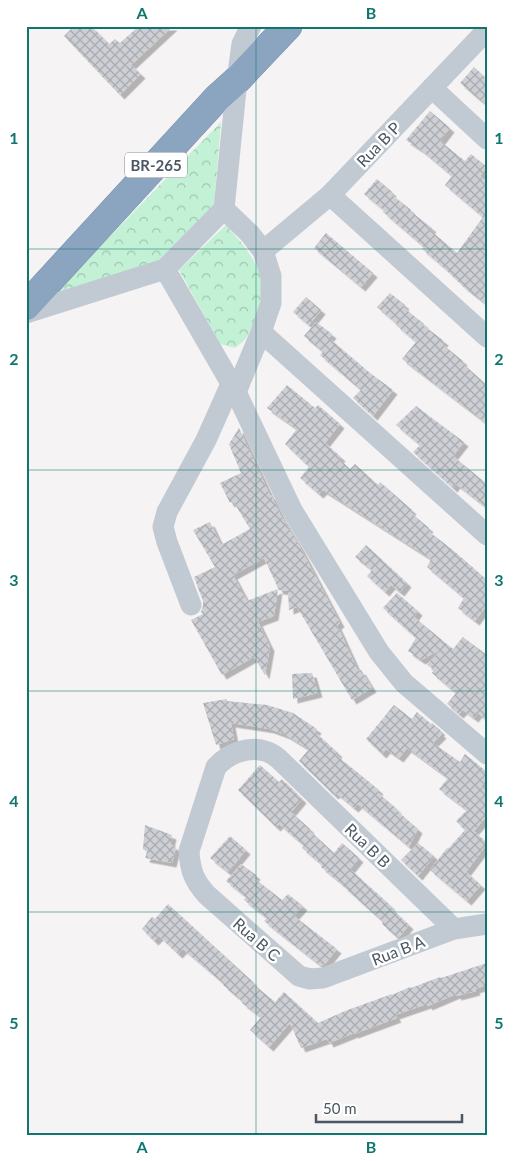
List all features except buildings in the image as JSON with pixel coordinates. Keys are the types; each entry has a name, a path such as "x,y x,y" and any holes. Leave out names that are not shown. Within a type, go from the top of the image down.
{"highway":[{"name":"BR-265","path":"26,306 217,98 237,80 288,26"}],"street":[{"path":"26,313 165,270 224,209 242,44 251,26"},
{"name":"Rua B P","path":"263,251 330,195 487,30"},
{"path":"432,88 487,139"},
{"path":"330,195 487,337"},
{"path":"191,605 163,527 167,512 234,388 261,332 271,303 271,276 263,251 250,234 224,209"},
{"path":"165,270 234,388 292,510 379,652 404,683 487,754"},
{"path":"261,332 487,535"},
{"name":"Rua B B","path":"207,895 197,884 192,873 189,851 216,767 233,754 244,750 258,749 271,753 282,762 454,929"},
{"name":"Rua B C","path":"207,895 299,976 310,979"},
{"name":"Rua B A","path":"310,979 322,978 454,929 487,924"}],"green space":[{"path":"221,122 214,205 160,261 54,294"},
{"path":"226,225 245,247 258,268 262,292 260,306 249,333 235,348 220,344 179,270"}]}
